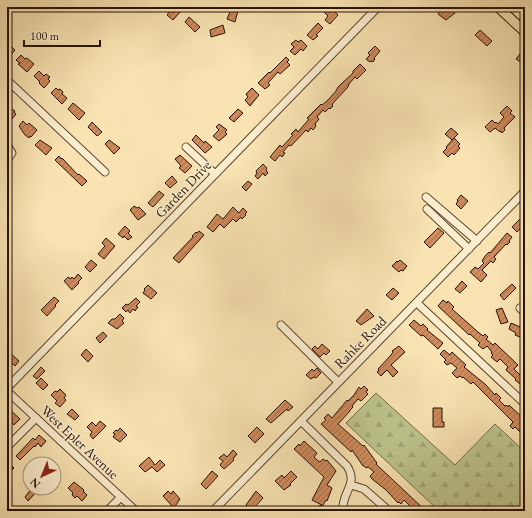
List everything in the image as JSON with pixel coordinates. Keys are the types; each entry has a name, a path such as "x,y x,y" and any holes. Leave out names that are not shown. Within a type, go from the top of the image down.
{"main road":[{"path":"498,7 524,28"}],"street":[{"name":"Garden Drive","path":"7,388 378,7"},
{"path":"7,80 105,172"},
{"path":"7,146 12,153 7,160"},
{"path":"186,147 215,174"},
{"name":"Rahke Road","path":"213,511 525,191"},
{"path":"426,197 477,241"},
{"path":"427,209 469,249"},
{"path":"416,303 525,404"},
{"path":"281,324 338,382"},
{"name":"West Epler Avenue","path":"7,391 135,511"},
{"path":"7,447 36,418"},
{"path":"301,421 347,466 351,475 351,485 344,499 343,511"},
{"path":"351,485 364,489 389,511"},
{"path":"107,511 121,497"}],"green space":[{"path":"376,393 455,465 495,424 525,452 525,511 439,511 346,423"}],"building":[{"path":"173,7 177,7 181,11 173,20 167,15"},
{"path":"232,7 239,7 235,22 227,19"},
{"path":"441,7 448,7 455,13 446,20 438,14 440,11 438,10"},
{"path":"326,8 331,12 333,10 338,15 330,24 325,20 328,16 323,11"},
{"path":"189,17 200,27 195,32 185,22"},
{"path":"318,23 323,28 316,35 318,36 313,40 307,35"},
{"path":"223,25 225,33 211,37 210,30"},
{"path":"480,30 492,41 487,46 475,35"},
{"path":"296,40 298,42 301,40 307,46 303,51 301,49 295,55 290,51 294,47 291,44"},
{"path":"7,42 15,50 10,56 7,53"},
{"path":"375,46 380,51 374,58 375,59 373,62 370,62 366,59 370,55 368,53"},
{"path":"520,54 523,56 525,54 525,65 516,59"},
{"path":"21,55 34,64 27,72 18,64 20,63 16,60"},
{"path":"286,57 289,60 287,62 290,65 280,74 278,72 268,83 270,85 265,89 258,83"},
{"path":"360,64 366,70 357,79 355,77 330,109 329,108 325,112 323,110 317,117 319,119 313,130 311,128 308,132 306,130 291,146 289,145 283,152 285,153 282,157 280,155 275,161 270,157 280,145 282,147 293,135 291,134 296,129 298,132 309,119 307,118 321,104 322,105 327,101"},
{"path":"39,71 44,76 46,74 50,77 48,79 50,81 44,88 34,76"},
{"path":"56,88 58,90 60,89 63,92 62,94 67,98 62,104 51,93"},
{"path":"252,88 259,95 250,106 245,100 248,97 246,94"},
{"path":"73,103 85,113 79,120 68,109"},
{"path":"7,106 15,111 14,112 16,114 12,119 7,114"},
{"path":"507,106 512,111 510,113 515,117 504,128 505,130 502,133 495,128 490,132 485,127 492,120 498,124 504,117 500,113"},
{"path":"238,109 243,113 234,122 229,118"},
{"path":"23,121 27,125 29,123 37,130 29,138 19,126"},
{"path":"92,122 102,132 97,136 88,127"},
{"path":"219,124 227,130 225,132 227,134 219,141 213,136 219,130 216,127"},
{"path":"451,128 458,134 452,140 445,134"},
{"path":"196,135 204,143 205,141 212,147 205,153 192,140"},
{"path":"454,138 460,144 458,146 460,148 454,155 452,153 448,157 443,152"},
{"path":"40,140 52,148 46,155 35,145"},
{"path":"109,140 120,148 114,154 105,144"},
{"path":"180,155 192,166 185,173 179,168 181,166 175,159"},
{"path":"59,156 78,175 79,174 87,181 82,186 55,160"},
{"path":"263,164 267,168 266,170 268,173 265,176 263,173 258,179 255,176 257,173 256,171"},
{"path":"172,176 177,182 170,188 165,183"},
{"path":"248,181 252,184 246,191 242,187"},
{"path":"159,191 164,195 153,207 148,203"},
{"path":"461,195 468,201 461,209 456,204"},
{"path":"134,206 137,208 139,207 146,214 138,220 130,210"},
{"path":"233,207 239,213 243,208 247,212 245,214 246,215 242,219 241,217 236,222 233,219 224,228 220,224 213,232 207,227 217,214 223,219"},
{"path":"522,217 525,220 525,223 517,232 512,227"},
{"path":"125,226 130,231 128,233 132,237 128,240 124,236 123,238 118,234"},
{"path":"438,228 444,233 430,248 424,242"},
{"path":"199,231 204,235 179,263 173,258 193,237 192,236"},
{"path":"507,233 512,237 509,241 510,242 507,245 506,244 494,257 496,259 493,263 491,261 482,270 487,275 481,282 470,272 475,267 478,269 484,263 482,261 485,256 489,252 490,253"},
{"path":"106,238 115,246 104,259 98,254 105,246 102,243"},
{"path":"91,260 97,265 90,272 85,267"},
{"path":"400,260 407,266 403,271 401,270 399,272 392,266"},
{"path":"78,274 82,278 72,290 64,281 68,277 71,279 72,277 74,279"},
{"path":"524,274 525,275 525,288 520,287"},
{"path":"462,281 467,286 460,293 455,289"},
{"path":"512,284 516,288 504,300 500,295"},
{"path":"148,285 157,293 151,299 143,293 145,290 144,289"},
{"path":"393,288 399,293 392,300 386,295"},
{"path":"54,297 59,301 47,316 41,310"},
{"path":"136,298 140,302 136,306 138,307 135,311 133,309 130,313 128,310 126,312 122,308 126,304 128,305"},
{"path":"443,300 447,303 448,301 454,307 452,309 483,336 485,334 488,337 486,339 493,345 495,343 518,365 514,369 520,375 523,372 525,374 523,378 525,379 525,388 506,370 508,367 500,359 497,362 491,357 493,355 491,353 492,352 487,346 483,349 478,345 480,343 470,334 469,335 438,306"},
{"path":"502,308 508,322 501,324 496,310"},
{"path":"367,309 374,316 361,325 356,321"},
{"path":"120,314 124,318 122,321 124,323 117,329 108,323"},
{"path":"414,320 421,326 423,324 428,329 427,330 443,343 438,349 423,335 421,336 409,325"},
{"path":"511,323 525,329 525,339 515,335 516,333 509,329"},
{"path":"103,332 107,336 100,343 96,338"},
{"path":"322,344 330,351 326,355 324,353 320,357 312,349 315,346 318,349"},
{"path":"399,346 405,352 391,365 398,372 393,377 387,370 381,376 377,372 379,370 378,369 391,355 393,352 392,351"},
{"path":"86,349 93,356 88,362 81,355"},
{"path":"7,350 19,361 15,366 7,358"},
{"path":"444,350 450,355 452,352 466,365 464,367 485,384 495,395 496,393 501,398 499,400 505,406 506,405 508,407 509,405 523,418 522,422 525,427 520,432 515,427 513,429 510,426 513,422 473,382 471,384 460,376 457,378 452,373 457,368 451,363 447,365 444,362 446,360 440,354"},
{"path":"41,367 45,371 37,379 33,376"},
{"path":"317,368 321,373 316,378 314,377 311,379 306,375 312,369 314,371"},
{"path":"41,378 48,385 43,390 36,383"},
{"path":"364,386 368,390 366,392 368,394 361,401 358,399 350,411 338,424 363,446 364,445 377,463 376,464 426,511 409,511 406,509 410,506 404,500 401,504 399,502 398,503 386,490 372,479 370,476 374,472 368,467 366,468 363,466 352,450 351,452 321,424 326,420 324,418 328,414 332,418 347,400 348,401 354,395 359,387 361,389"},
{"path":"60,389 66,395 64,398 66,400 60,407 55,403 57,401 51,395"},
{"path":"285,400 293,407 288,411 287,409 271,423 266,419"},
{"path":"7,407 20,419 14,425 7,416"},
{"path":"433,408 442,408 442,422 444,422 444,427 433,427"},
{"path":"72,409 79,416 75,420 67,414"},
{"path":"100,421 106,426 93,439 90,435 92,432 87,427 92,422 96,426"},
{"path":"257,427 264,434 255,443 248,436"},
{"path":"120,428 127,435 120,442 113,437 115,434 113,433 116,430 118,431"},
{"path":"39,435 46,441 41,447 38,443 24,456 22,456 20,460 16,456 33,438 35,440"},
{"path":"304,441 317,453 314,457 317,460 320,462 323,459 326,461 327,460 336,471 327,485 332,488 327,501 326,500 323,505 325,511 305,511 322,505 312,500 324,477 294,449 299,444 300,446"},
{"path":"233,450 237,454 233,459 234,460 224,469 220,465 223,461 219,458 224,454 227,457"},
{"path":"149,457 155,465 160,460 165,465 157,472 152,467 145,472 139,466"},
{"path":"9,463 14,468 7,475 7,465"},
{"path":"212,471 218,476 206,489 201,484"},
{"path":"291,471 297,477 290,484 291,485 284,490 275,481 282,475 284,478"},
{"path":"74,482 84,490 83,491 87,495 82,501 77,496 75,498 72,495 73,493 68,488"},
{"path":"168,491 171,494 173,491 180,499 174,508 163,496"},
{"path":"256,491 263,498 252,510 246,505"},
{"path":"26,496 33,496 28,501"}]}
